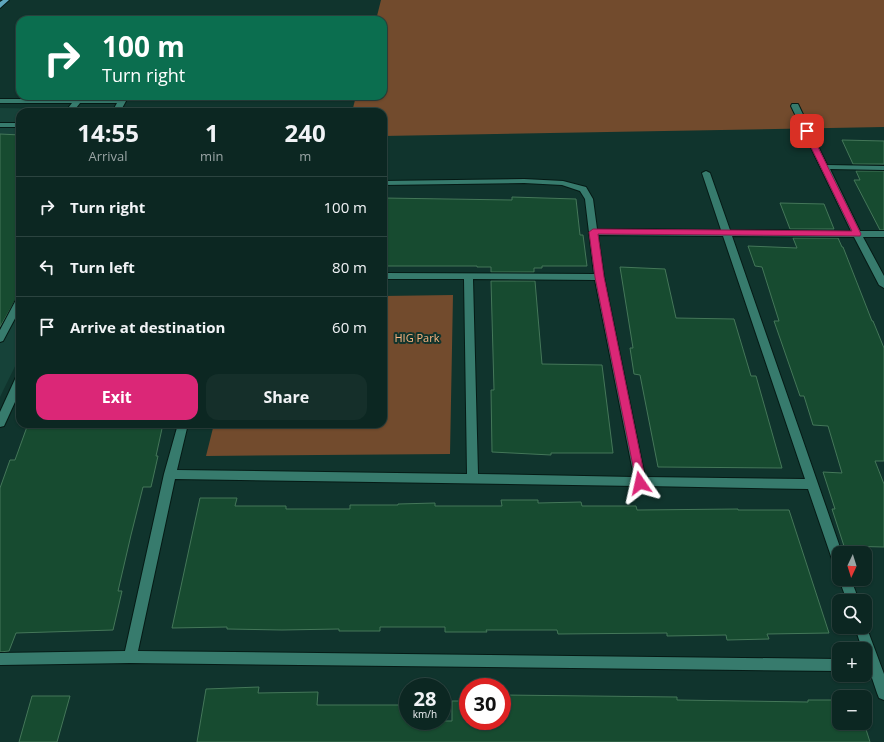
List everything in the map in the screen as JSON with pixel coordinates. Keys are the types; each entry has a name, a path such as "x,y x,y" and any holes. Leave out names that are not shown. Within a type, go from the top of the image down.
{"main road":[{"path":"0,6 6,0"}],"street":[{"path":"0,101 122,101 118,108"},
{"path":"72,108 78,101"},
{"path":"795,106 824,168 884,285"},
{"path":"0,125 16,125"},
{"path":"824,168 884,168"},
{"path":"706,173 834,546"},
{"path":"387,183 524,181 563,183 583,189 589,199 599,277 640,483"},
{"path":"593,232 884,234"},
{"path":"387,276 599,277"},
{"path":"468,276 473,479"},
{"path":"0,339 16,308"},
{"path":"0,423 16,389"},
{"path":"130,657 170,474 182,428"},
{"path":"170,474 640,483 813,484"},
{"path":"0,659 130,657 832,665"},
{"path":"872,669 884,693"}],"shaded area":[{"path":"0,108 16,108 16,364 0,397"}],"green space":[{"path":"381,0 884,0 884,127 387,136 387,108 353,108 355,100 387,100 387,16 377,16"},
{"name":"HIG Park","path":"453,295 450,454 206,456 213,428 387,428 387,296"}],"building":[{"path":"0,134 16,135 16,299 0,327"},
{"path":"842,140 884,141 884,164 853,164"},
{"path":"856,171 884,171 884,230 880,230 854,180 860,180"},
{"path":"512,197 576,199 580,235 583,235 587,266 542,266 542,268 534,268 534,272 491,272 491,267 477,266 387,266 387,198 512,200"},
{"path":"780,203 824,204 834,229 790,229"},
{"path":"793,238 838,238 884,348 884,461 875,461 884,484 884,547 844,546 832,509 835,509 823,472 842,473 828,426 813,425 804,396 800,396 774,321 779,321 762,267 755,266 748,246 797,248"},
{"path":"620,267 665,269 676,318 734,319 751,376 756,376 782,468 658,467 640,375 634,374 630,348 633,348"},
{"path":"491,281 535,281 542,364 602,365 613,453 551,453 551,455 492,452 491,390 494,390"},
{"path":"27,428 162,428 151,487 143,487 131,535 118,591 122,591 113,630 16,633 9,651 0,652 0,488 10,460 15,460"},
{"path":"200,498 237,498 235,506 286,506 286,509 350,509 350,505 435,503 435,506 502,506 501,500 538,500 538,503 581,502 582,506 636,506 637,510 789,510 829,633 767,634 769,639 727,640 726,635 667,636 667,633 558,634 557,630 486,630 487,632 445,632 445,627 380,627 380,631 339,631 339,629 227,629 227,627 172,628"},
{"path":"259,687 258,693 318,692 317,705 399,705 399,730 451,730 452,701 459,701 459,730 511,730 511,695 677,697 677,700 808,702 808,700 832,700 832,730 866,730 870,742 197,742 206,689"},
{"path":"32,696 70,696 57,742 19,742"}],"route":[{"path":"640,483 599,277 593,232 857,234 807,131"}]}
